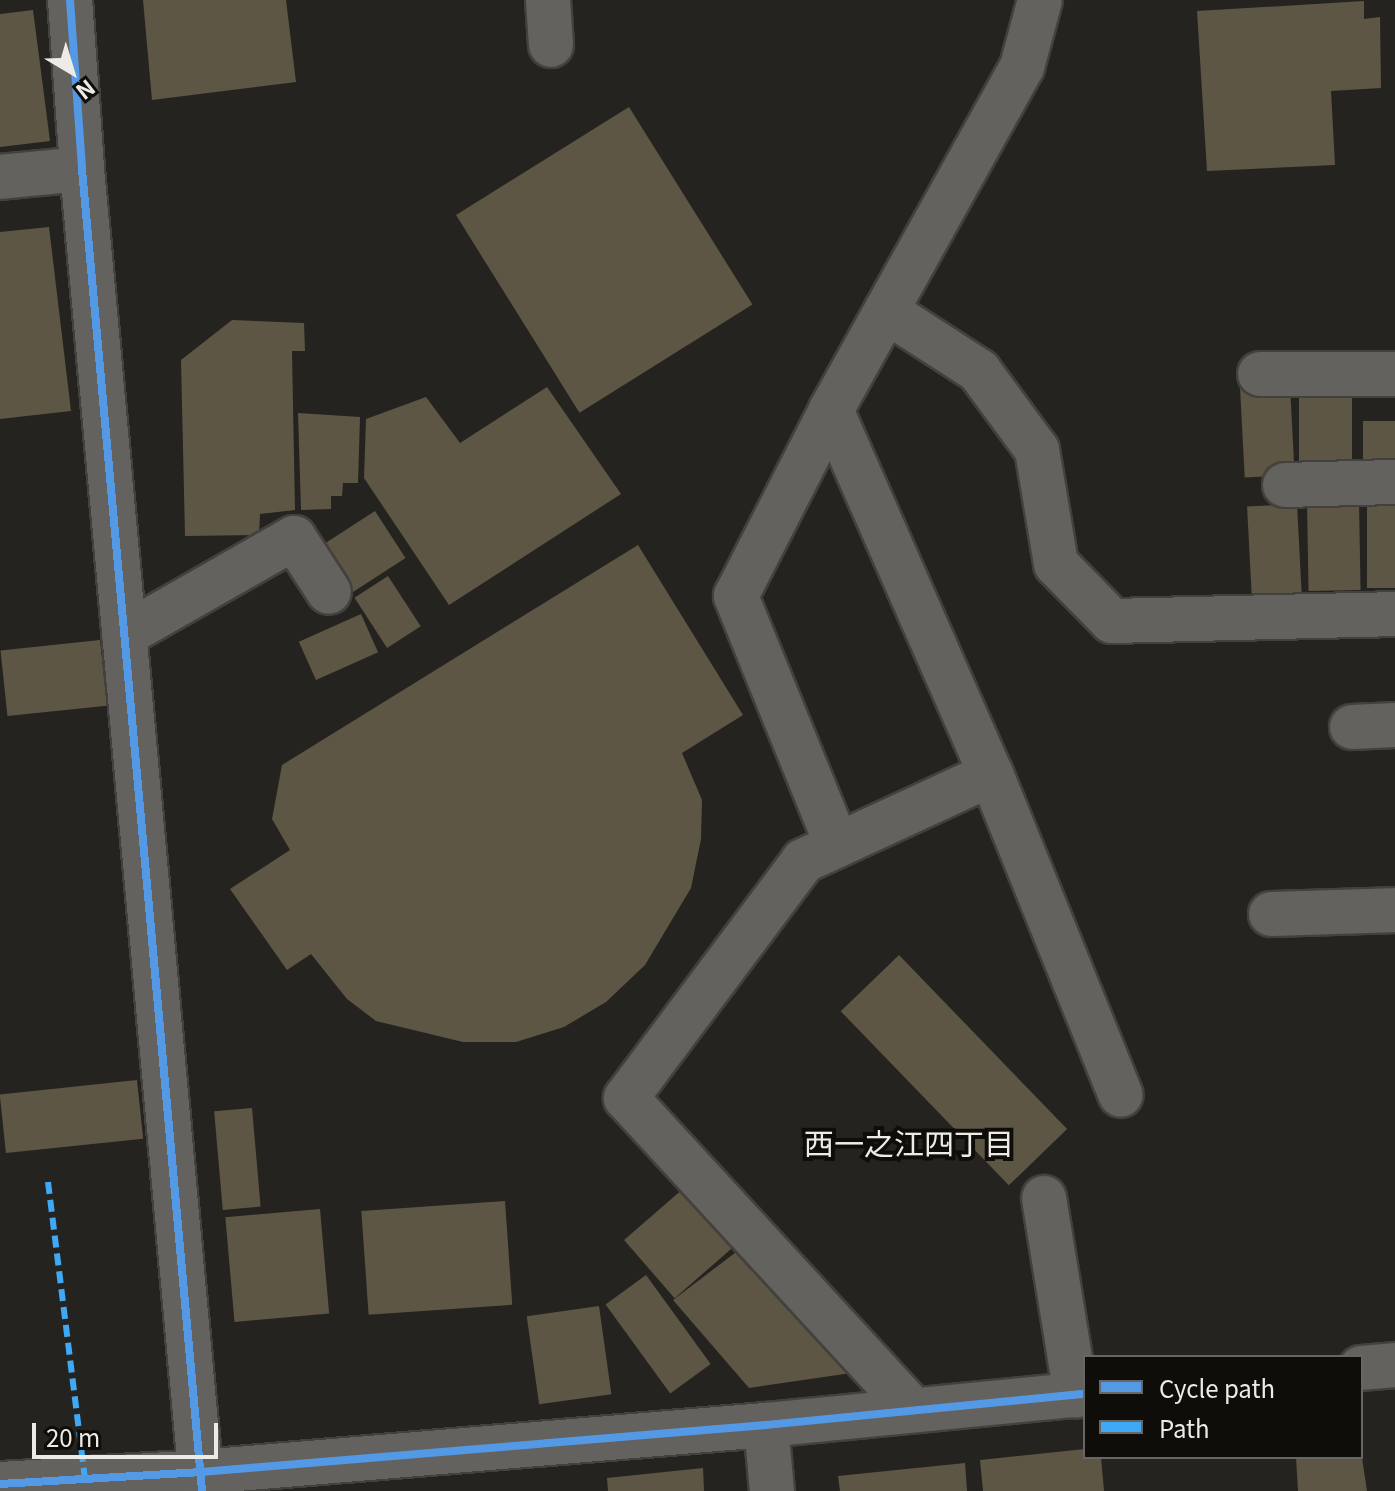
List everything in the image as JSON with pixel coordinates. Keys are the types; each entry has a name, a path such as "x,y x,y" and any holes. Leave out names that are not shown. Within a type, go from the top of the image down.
{"street":[{"path":"70,0 82,169 202,1481"},
{"path":"548,0 551,45"},
{"path":"837,845 736,596 831,410 1022,67 1040,0"},
{"path":"0,177 82,169"},
{"path":"886,311 979,371 1037,450 1056,564 1112,621 1395,614"},
{"path":"1260,374 1395,374"},
{"path":"831,410 991,774 1121,1095"},
{"path":"1285,485 1395,482"},
{"path":"124,635 294,538 329,592"},
{"path":"1352,727 1395,725"},
{"path":"913,1410 626,1098 803,861 991,774"},
{"path":"1271,914 1395,910"},
{"path":"0,1484 202,1481 1081,1394 1044,1198"},
{"path":"1363,1368 1395,1365"},
{"path":"766,1425 772,1491"}],"building":[{"path":"143,0 286,0 296,82 152,100"},
{"path":"1364,1 1364,19 1380,17 1381,88 1331,91 1335,165 1207,171 1197,11"},
{"path":"33,10 50,141 0,147 0,14"},
{"path":"629,107 752,305 579,413 456,215"},
{"path":"49,227 71,411 0,419 0,232"},
{"path":"232,320 304,323 305,351 292,351 295,510 260,514 259,535 185,536 181,360"},
{"path":"1299,383 1352,383 1352,473 1299,473"},
{"path":"1290,386 1295,475 1245,477 1240,389"},
{"path":"547,387 621,494 449,605 364,478 366,419 426,397 460,443"},
{"path":"298,413 360,417 358,483 343,483 342,496 331,496 331,509 301,510"},
{"path":"1363,421 1395,421 1395,472 1363,472"},
{"path":"1359,501 1361,590 1309,591 1307,502"},
{"path":"1367,503 1395,503 1395,588 1367,588"},
{"path":"1297,504 1302,593 1252,595 1247,507"},
{"path":"375,511 405,558 352,593 321,546"},
{"path":"638,545 743,715 682,753 702,800 701,839 691,888 645,965 606,1002 564,1027 516,1042 463,1042 376,1021 347,999 311,954 287,970 230,889 290,850 272,819 282,765"},
{"path":"388,576 421,626 387,648 354,598"},
{"path":"361,614 378,652 316,680 299,642"},
{"path":"100,640 107,706 7,716 1,650"},
{"path":"899,955 1067,1129 1009,1185 841,1011"},
{"path":"137,1080 143,1139 6,1153 0,1094"},
{"path":"252,1108 261,1207 223,1210 214,1111"},
{"path":"692,1181 743,1239 675,1298 624,1240"},
{"path":"505,1201 512,1305 369,1315 361,1211"},
{"path":"320,1209 329,1314 235,1322 225,1217"},
{"path":"748,1243 865,1371 749,1388 673,1300"},
{"path":"646,1275 711,1364 670,1393 606,1304"},
{"path":"599,1306 611,1394 539,1404 527,1316"},
{"path":"1083,1449 1083,1459 1101,1459 1104,1491 983,1491 980,1460"},
{"path":"1296,1459 1362,1459 1367,1491 1298,1491"},
{"path":"965,1463 967,1491 840,1491 838,1476"},
{"path":"703,1468 704,1491 608,1491 607,1478"}],"marked path":[{"path":"48,1182 85,1479"}],"cycle path":[{"path":"70,0 82,169 202,1491"},
{"path":"0,1484 201,1472 766,1425 1083,1394"}],"district":[{"name":"西一之江四丁目","path":"909,1142"}]}
